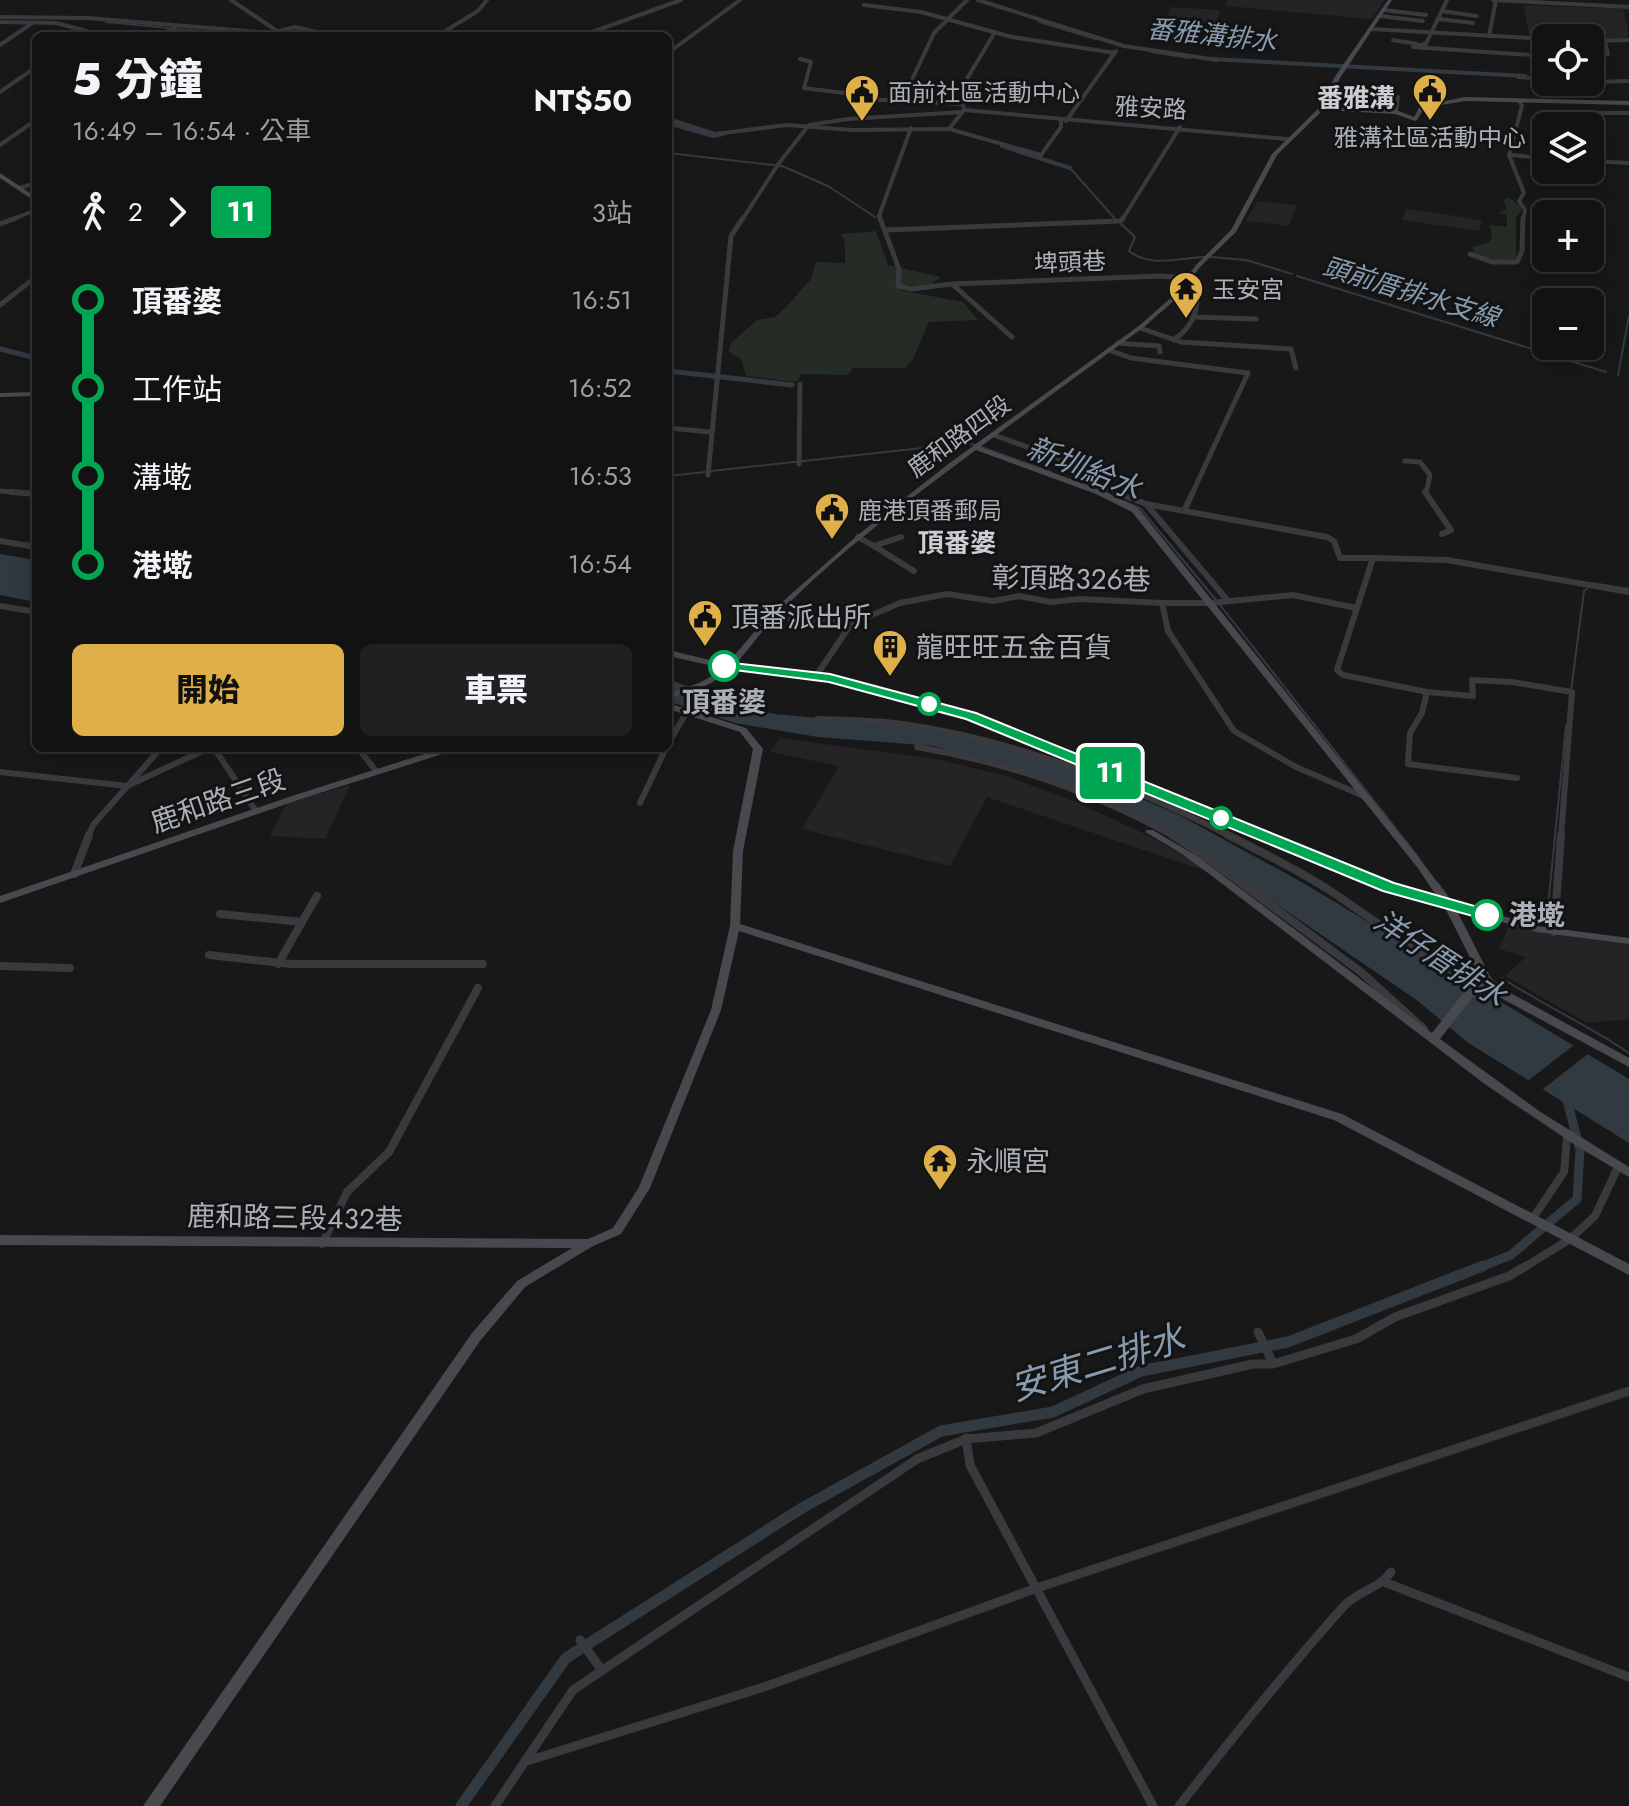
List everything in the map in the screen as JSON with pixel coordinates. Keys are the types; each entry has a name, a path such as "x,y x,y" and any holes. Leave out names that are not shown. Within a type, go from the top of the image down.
{"street":[{"path":"231,0 274,32"},
{"path":"444,32 478,11 487,0"},
{"path":"592,32 681,0"},
{"path":"672,50 740,0"},
{"path":"902,101 913,67 933,31 967,0"},
{"path":"978,0 1059,31 1168,56 1217,60"},
{"path":"1390,0 1346,66 1323,108 1396,112 1415,119 1422,107 1465,99 1629,103"},
{"path":"1424,47 1447,0"},
{"path":"1489,36 1495,0 1574,2 1629,9 1626,0"},
{"path":"864,5 921,12 1012,37 1115,53"},
{"path":"1442,11 1477,16"},
{"path":"1382,13 1426,15"},
{"path":"1382,13 1423,21"},
{"path":"0,19 44,16 224,32"},
{"path":"0,45 44,16"},
{"path":"0,19 56,23 92,32"},
{"path":"1439,19 1473,23"},
{"path":"282,32 295,27 316,32"},
{"path":"165,32 173,28"},
{"path":"1371,29 1532,38"},
{"path":"949,129 969,94 966,90 968,77 995,32"},
{"path":"1517,37 1521,54"},
{"path":"1393,40 1419,44 1413,47 1532,55"},
{"path":"1604,55 1608,54 1605,42 1629,40"},
{"path":"672,120 715,134 765,126 809,125 852,130 949,129 1041,155 1119,46"},
{"path":"800,59 811,62 811,68 804,78 804,88 860,95 870,100 963,109"},
{"path":"0,92 32,70"},
{"path":"1518,77 1532,78"},
{"path":"1604,82 1629,81"},
{"path":"1330,93 1398,97 1396,112"},
{"path":"1470,254 1489,264 1520,261 1520,226 1525,210 1519,201 1524,193 1509,155 1522,106 1520,102"},
{"path":"1619,103 1628,113"},
{"name":"鹿和路四段","path":"672,694 704,686 731,667 771,617 858,537 1140,328 1178,294 1208,256 1234,231 1259,179 1287,139 1323,108"},
{"name":"雅安路","path":"809,125 963,109 1064,121 1180,127 1287,139"},
{"path":"1604,113 1628,113"},
{"path":"0,145 32,123"},
{"path":"707,472 731,236 779,163 809,125"},
{"path":"910,129 879,216 886,230 1121,221 1180,127"},
{"path":"1509,155 1532,157"},
{"path":"1604,162 1629,163"},
{"path":"0,175 32,197"},
{"path":"19,188 32,184"},
{"path":"0,224 32,212"},
{"name":"埤頭巷","path":"886,230 899,269 899,288 1160,276 1189,278"},
{"path":"0,305 32,280"},
{"path":"952,284 1012,337"},
{"path":"1174,340 1186,333 1198,310 1197,294 1178,294"},
{"path":"1193,317 1256,319"},
{"path":"1140,328 1174,340 1291,349 1296,368"},
{"path":"1118,343 1159,346 1160,352"},
{"path":"1109,350 1131,358 1248,373 1184,511"},
{"path":"799,464 800,384"},
{"path":"0,395 32,394"},
{"path":"672,428 711,432"},
{"path":"994,435 1112,478"},
{"path":"977,448 1130,506 1218,602"},
{"path":"1405,461 1420,462 1430,475 1425,492 1451,530 1442,534"},
{"path":"1104,487 1146,504 1327,537 1334,541 1340,558 1447,560 1629,592"},
{"path":"0,491 32,494"},
{"path":"1146,504 1454,907 1487,980 1503,994 1629,1063"},
{"path":"858,537 914,571"},
{"path":"874,546 901,537"},
{"path":"0,541 32,546"},
{"path":"1373,558 1337,670 1343,675 1427,692 1473,696 1472,680 1512,682 1572,692 1554,932"},
{"name":"彰頂路326巷","path":"851,624 900,603 947,594 993,601 1019,596 1051,602 1080,599 1162,603 1218,602 1293,595 1356,608"},
{"path":"1162,603 1168,631 1234,731 1296,767 1368,798"},
{"path":"0,606 32,611"},
{"path":"771,617 851,624 816,676"},
{"path":"672,654 731,667 816,676 971,716 1388,887 1554,932 1629,941"},
{"path":"1427,692 1422,713 1410,733 1408,764 1517,778"},
{"path":"151,1806 476,1337 521,1284 589,1243 617,1231 644,1188 716,1010 735,926 738,851 758,749 743,730 672,707"},
{"path":"672,737 688,710"},
{"path":"817,719 911,725 1037,754 1219,829 1324,887 1426,956 1466,976 1487,980"},
{"path":"917,747 1016,768 1094,797 1163,831 1209,859 1261,902 1399,1000 1433,1040"},
{"path":"74,874 93,825 157,752"},
{"path":"0,772 127,786 203,752"},
{"path":"215,752 256,811"},
{"path":"361,752 376,771"},
{"name":"鹿和路三段","path":"0,900 256,811 439,752"},
{"path":"640,803 664,752"},
{"path":"495,1806 573,1690 917,1459 966,1438 1036,1433 1143,1389 1253,1364 1273,1364 1356,1339 1395,1317 1509,1276 1595,1216 1618,1167 1567,1138 1522,1102 1433,1040 1376,993 1243,897 1210,867 1150,832"},
{"path":"278,964 317,896"},
{"path":"220,914 302,922"},
{"path":"735,926 1338,1117 1629,1270"},
{"path":"209,955 278,964 483,964"},
{"path":"0,966 70,968"},
{"path":"1433,1040 1475,986 1487,980"},
{"path":"322,1244 347,1192 389,1152 478,988"},
{"path":"1536,1220 1564,1172 1567,1138"},
{"name":"鹿和路三段432巷","path":"0,1240 589,1243"},
{"path":"1258,1332 1271,1359"},
{"path":"523,1762 767,1686 1037,1588 1629,1391"},
{"path":"966,1438 970,1465 1153,1806"},
{"path":"1179,1806 1276,1682 1353,1596 1388,1577 1629,1677"},
{"path":"580,1640 601,1669"}],"shaded area":[{"path":"1228,0 1384,0 1372,19 1226,6"},
{"path":"1524,5 1623,9 1629,35 1623,39 1604,38 1604,24 1532,24 1532,36 1529,36"},
{"path":"1171,7 1220,10 1215,29 1164,25"},
{"path":"1509,198 1521,206 1521,212 1516,217 1516,259 1492,261 1474,253 1473,247 1490,242 1492,234 1489,225 1507,227 1507,215 1498,213 1507,209 1503,199"},
{"path":"1257,201 1297,205 1289,226 1246,221"},
{"path":"1406,209 1482,221 1479,231 1402,220"},
{"path":"876,231 888,265 941,277 931,285 901,286 899,290 963,302 978,320 929,322 913,359 905,368 852,368 848,375 801,374 797,382 746,376 741,359 729,352 731,343 757,320 775,317 787,306 811,279 816,262 845,263 845,243 841,234"},
{"path":"0,554 32,559 32,601 0,595"},
{"path":"672,680 774,714 896,725 978,740 1035,755 1181,816 1305,884 1629,1079 1629,1143 1467,1042 1418,1001 1209,858 1095,797 934,746 818,737 735,723 672,702"},
{"path":"780,738 935,759 1003,775 1076,802 1149,836 1204,867 1203,870 987,797 950,866 802,829 839,766 770,752"},
{"path":"350,785 325,839 270,836 287,803"},
{"path":"1509,925 1629,941 1629,1019 1587,1023 1505,976 1526,957 1499,949"}],"pier":[{"path":"1574,1045 1588,1054 1539,1092 1525,1083"}],"waterway":[{"name":"番雅溝排水","path":"1040,21 1096,38"},
{"path":"106,22 168,28"},
{"path":"174,29 223,32"},
{"name":"番雅溝排水","path":"1152,51 1190,57"},
{"path":"1211,59 1525,76"},
{"path":"672,124 713,136 723,134"},
{"path":"1002,146 1070,168"},
{"path":"672,153 782,166 828,186 875,217"},
{"name":"頭前厝排水支線","path":"1070,168 1116,220"},
{"name":"頭前厝排水支線","path":"1121,224 1135,237 1129,251 1137,256 1156,261 1205,257"},
{"name":"頭前厝排水支線","path":"1211,257 1246,260 1292,274"},
{"name":"頭前厝排水支線","path":"1297,276 1606,372"},
{"name":"頭前厝排水支線","path":"1618,375 1629,316"},
{"path":"0,349 32,357"},
{"path":"672,371 792,385"},
{"name":"新圳給水","path":"711,471 968,443 975,445"},
{"name":"新圳給水","path":"981,447 1051,472"},
{"name":"新圳給水","path":"672,476 705,472"},
{"name":"新圳給水","path":"1123,501 1140,508 1216,600"},
{"path":"1592,583 1629,589"},
{"path":"1571,691 1584,591 1588,588"},
{"name":"新圳給水","path":"1220,605 1419,858"},
{"path":"1546,927 1566,725"},
{"name":"新圳給水","path":"1437,882 1448,897"},
{"name":"洋仔厝排水","path":"1502,978 1629,1053"},
{"name":"安東二排水","path":"1478,1268 1511,1255 1577,1199 1580,1150 1566,1096"},
{"name":"安東二排水","path":"461,1806 566,1658 802,1508 941,1431 1053,1412 1141,1371 1288,1342 1483,1266"}],"bus line":[{"name":"11","path":"724,666 830,678 971,716 1388,887 1487,915"}],"place":[{"name":"雅溝社區活動中心","path":"1430,122"},
{"name":"面前社區活動中心","path":"862,123"},
{"name":"玉安宮","path":"1186,320"},
{"name":"鹿港頂番郵局","path":"832,541"},
{"name":"頂番派出所","path":"705,648"},
{"name":"頂番婆","path":"724,666"},
{"name":"龍旺旺五金百貨","path":"890,678"},
{"name":"港墘","path":"1487,915"},
{"name":"永順宮","path":"940,1192"}],"district":[{"name":"番雅溝","path":"1356,98"},
{"name":"頂番婆","path":"957,543"}]}
